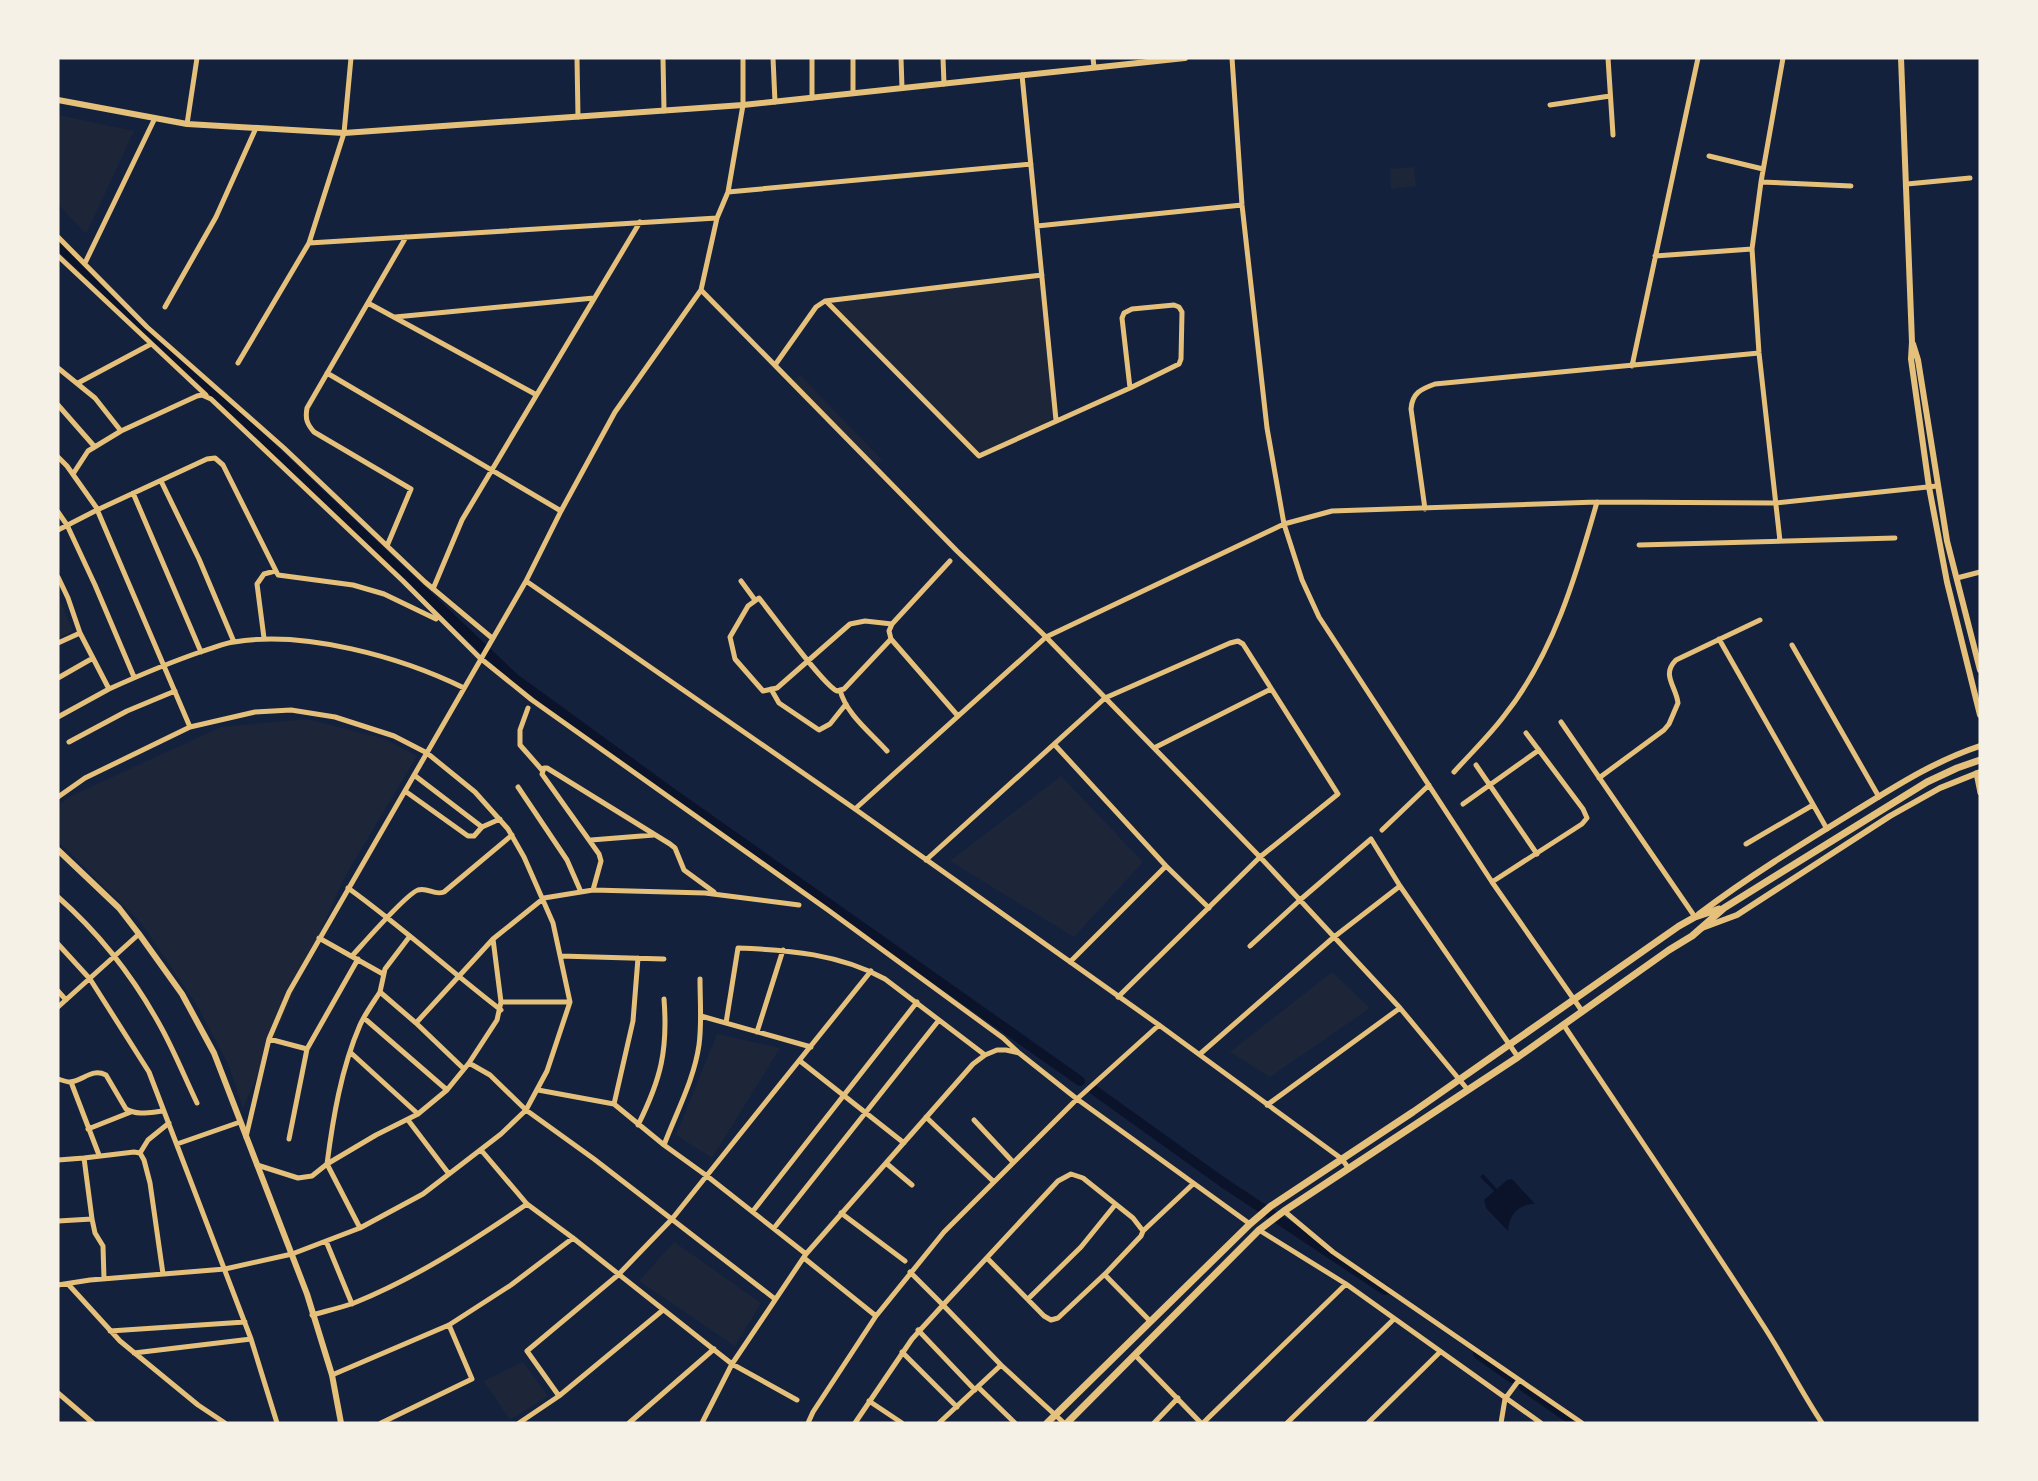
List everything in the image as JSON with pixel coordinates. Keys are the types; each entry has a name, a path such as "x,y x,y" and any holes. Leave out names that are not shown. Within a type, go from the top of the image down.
{"main road":[{"path":"1066,1423 1259,1230 1282,1212 1518,1057 1698,930 1724,908 1927,782 1980,760"},
{"path":"1047,1423 1271,1206 1695,917 1724,908"}],"street":[{"path":"187,124 197,58"},
{"path":"238,363 309,243 344,133 351,58"},
{"path":"577,58 578,117"},
{"path":"663,58 664,111"},
{"path":"246,1137 269,1039 289,992 526,581 615,412 701,290 718,218 729,192 743,105 743,58"},
{"path":"773,58 775,102"},
{"path":"812,58 812,98"},
{"path":"853,58 853,93"},
{"path":"901,58 902,88"},
{"path":"943,58 944,84"},
{"path":"1093,58 1094,68"},
{"path":"58,100 187,124 344,133 743,105 1094,68 1141,60 1185,58"},
{"path":"1232,58 1242,205 1267,428 1284,524 1302,580 1320,617 1492,882 1582,1011"},
{"path":"1608,58 1613,135"},
{"path":"1632,366 1698,58"},
{"path":"1780,541 1759,354 1752,249 1783,58"},
{"path":"1901,58 1911,359 1929,487 1947,582 1980,715"},
{"path":"1022,75 1056,420"},
{"path":"1550,104 1610,96"},
{"path":"85,262 155,118"},
{"path":"165,307 216,217 256,128"},
{"path":"1709,156 1763,169"},
{"path":"729,192 1031,164"},
{"path":"1907,184 1970,178"},
{"path":"1761,182 1851,186"},
{"path":"1037,226 1242,205"},
{"path":"309,243 718,218"},
{"path":"433,589 462,520 640,222"},
{"path":"58,237 147,327 284,448 433,589 492,638"},
{"path":"387,546 411,489 314,432 305,417 307,408 406,237"},
{"path":"1655,256 1752,249"},
{"path":"58,256 403,581 443,623 527,696 1003,1038 1077,1099 1250,1224"},
{"path":"775,365 810,316 825,301 1042,275"},
{"path":"701,290 957,551 1046,637 1260,858 1400,1008 1468,1090"},
{"path":"395,317 594,298"},
{"path":"825,301 979,456 1130,388 1179,364 1182,312 1179,307 1174,305 1132,309 1124,313 1122,318 1130,388"},
{"path":"368,303 535,394"},
{"path":"1912,342 1918,360 1947,541 1980,670"},
{"path":"78,383 151,344"},
{"path":"1425,509 1411,409 1412,399 1417,392 1435,384 1759,354"},
{"path":"58,368 95,398 121,431"},
{"path":"327,373 561,511"},
{"path":"73,474 88,451 121,431 197,396 211,399"},
{"path":"58,405 94,446"},
{"path":"58,457 97,510 190,727"},
{"path":"58,530 207,459 215,458 223,465 275,571 282,577 353,585 384,594 443,623"},
{"path":"161,481 199,559 234,642"},
{"path":"855,809 1046,637 1284,524 1332,511 1597,502 1775,503 1937,486"},
{"path":"133,494 201,652"},
{"path":"1454,772 1505,716 1538,664 1578,569 1597,502"},
{"path":"58,512 95,584 134,677"},
{"path":"1639,545 1895,538"},
{"path":"950,561 892,624 889,631 891,639 958,716"},
{"path":"264,638 257,584 264,574 275,571"},
{"path":"1957,578 1980,572"},
{"path":"58,577 80,633 109,690"},
{"path":"526,581 855,809 1200,1054 1342,1159 1349,1169"},
{"path":"741,581 755,600"},
{"path":"840,690 831,688 809,661 759,598 748,606 730,637 735,659 763,691 777,688 809,661 850,624 865,621 892,624"},
{"path":"1599,778 1669,724 1678,704 1669,675 1670,666 1676,660 1759,620"},
{"path":"58,643 80,633"},
{"path":"58,717 134,677 165,665 234,642 264,638 301,641 363,652 402,663 464,688"},
{"path":"840,690 891,639"},
{"path":"1719,639 1827,828"},
{"path":"926,860 1105,698 1230,643 1238,641 1243,644 1338,794 1260,858 1118,997"},
{"path":"1792,645 1879,797"},
{"path":"58,678 93,658"},
{"path":"771,689 779,703 819,730 830,724 846,704"},
{"path":"1154,748 1271,689"},
{"path":"840,690 846,704 887,751"},
{"path":"69,743 127,710 176,691"},
{"path":"528,708 520,730 520,745 542,770 542,774 599,853 601,861 593,890"},
{"path":"58,797 85,778 190,727 255,712 291,710 347,721 394,736 427,753 475,792 512,835 554,923 570,1002 547,1071 526,1110 501,1134 423,1194 360,1228 292,1254 225,1269 58,1285"},
{"path":"1561,722 1695,917 1827,828 1952,755 1980,746"},
{"path":"1492,882 1582,824 1587,818 1527,733"},
{"path":"1054,744 1166,866 1209,908"},
{"path":"1463,804 1539,750"},
{"path":"1476,765 1537,854"},
{"path":"542,770 547,768 675,848 684,870 716,894"},
{"path":"1698,930 1737,915 1890,816 1940,788 1978,773 1980,793"},
{"path":"414,775 482,827"},
{"path":"1382,830 1429,785"},
{"path":"517,787 567,860 581,892"},
{"path":"405,791 468,836 474,836 482,827 500,819"},
{"path":"1746,844 1813,805"},
{"path":"289,1139 307,1049 355,958 388,916 417,890 436,894 444,892 512,835"},
{"path":"591,840 654,835"},
{"path":"1251,946 1371,839 1400,886 1518,1057"},
{"path":"58,850 119,908 139,934 182,994 214,1053 307,1294 332,1376 341,1423"},
{"path":"1070,962 1166,866"},
{"path":"1200,1054 1334,937 1400,886"},
{"path":"348,887 388,916 500,1010"},
{"path":"416,1023 493,939 544,898 593,890 716,894 799,905"},
{"path":"58,897 89,926 114,955 163,1031 197,1103"},
{"path":"58,1007 139,934"},
{"path":"360,1228 327,1164 334,1116 351,1052 364,1018 380,992 383,974 410,936"},
{"path":"319,937 383,974"},
{"path":"257,1165 298,1178 312,1176 376,1135 418,1114 447,1090 495,1025 500,1010 493,939"},
{"path":"58,944 90,979 149,1072 245,1322 277,1423"},
{"path":"726,1023 738,948 807,952 871,971 886,979 985,1055"},
{"path":"757,1032 783,950"},
{"path":"560,956 664,959"},
{"path":"614,1104 632,1021 638,958"},
{"path":"559,1396 527,1351 618,1275 672,1219 871,971"},
{"path":"663,1145 693,1070 701,1016 700,979"},
{"path":"58,990 66,1000"},
{"path":"380,992 464,1069"},
{"path":"638,1125 659,1079 664,1053 664,999"},
{"path":"501,1002 570,1002"},
{"path":"752,1212 917,1003"},
{"path":"1267,1105 1400,1008"},
{"path":"701,1016 811,1047"},
{"path":"364,1018 447,1090"},
{"path":"774,1228 939,1020"},
{"path":"1563,1024 1749,1303 1822,1423"},
{"path":"808,1423 876,1316 944,1231 1077,1099 1159,1025"},
{"path":"269,1039 307,1049"},
{"path":"704,1423 732,1364 805,1256 841,1213 973,1064 997,1050 1006,1049 1019,1053"},
{"path":"351,1052 418,1114"},
{"path":"800,1061 904,1143"},
{"path":"468,1063 490,1075 526,1110 775,1300"},
{"path":"58,1079 71,1082 96,1072 103,1073 126,1109 137,1113 164,1111"},
{"path":"71,1082 99,1155"},
{"path":"538,1090 614,1104 663,1145 774,1228 876,1316"},
{"path":"88,1129 131,1112"},
{"path":"926,1117 993,1182"},
{"path":"408,1120 449,1174"},
{"path":"974,1120 1013,1162"},
{"path":"177,1144 240,1122"},
{"path":"139,1153 148,1140 169,1123"},
{"path":"481,1150 527,1204 732,1364 797,1400"},
{"path":"58,1160 139,1153 144,1160 150,1183 163,1274"},
{"path":"84,1158 95,1233 103,1246 104,1279"},
{"path":"886,1163 912,1185"},
{"path":"855,1423 918,1330 1064,1177 1071,1174 1083,1178 1133,1218 1143,1231"},
{"path":"987,1258 1044,1316 1051,1320 1058,1318 1105,1275 1142,1236 1143,1231 1194,1184"},
{"path":"312,1315 352,1304 442,1260 527,1204"},
{"path":"1028,1299 1081,1247 1115,1205"},
{"path":"1282,1212 1333,1252 1582,1423"},
{"path":"841,1213 905,1261"},
{"path":"58,1221 92,1219"},
{"path":"1259,1230 1346,1284 1541,1423"},
{"path":"332,1376 449,1325 512,1285 573,1238"},
{"path":"326,1241 352,1304"},
{"path":"910,1272 1001,1365 1066,1423"},
{"path":"1105,1275 1150,1321"},
{"path":"68,1283 110,1331 134,1353 198,1405 225,1423"},
{"path":"1135,1354 1202,1423 1346,1284"},
{"path":"519,1423 559,1396 663,1310"},
{"path":"1287,1423 1394,1319"},
{"path":"110,1331 245,1322"},
{"path":"381,1423 472,1379 449,1325"},
{"path":"918,1330 1015,1423"},
{"path":"134,1353 251,1339"},
{"path":"629,1423 714,1349"},
{"path":"902,1352 957,1407"},
{"path":"1368,1423 1440,1352"},
{"path":"940,1423 1001,1365"},
{"path":"1501,1423 1504,1399 1519,1380"},
{"path":"58,1393 93,1423"},
{"path":"1154,1423 1178,1398"},
{"path":"869,1401 902,1423"}],"shaded area":[{"path":"58,115 134,131 86,234 58,204"},
{"path":"1414,167 1416,186 1391,189 1390,169"},
{"path":"1042,275 1056,420 979,456 827,302"},
{"path":"800,375 882,460 875,465 794,381"},
{"path":"58,596 73,631 58,638"},
{"path":"307,719 385,739 417,756 344,878 243,1108 229,1066 197,1005 141,923 58,841 58,806 71,796 221,727"},
{"path":"1061,776 1143,862 1074,937 950,861"},
{"path":"1332,972 1370,1008 1270,1077 1230,1052"},
{"path":"717,1034 780,1048 712,1158 676,1135"},
{"path":"1483,1174 1497,1189 1512,1179 1535,1204 1519,1208 1510,1220 1508,1231 1486,1208 1484,1200 1494,1191 1480,1177"},
{"path":"674,1242 761,1303 735,1346 639,1281"},
{"path":"523,1362 548,1396 510,1420 484,1381"}],"waterway":[{"path":"58,244 514,678 1080,1081"},
{"path":"1094,1090 1221,1181 1385,1290"},
{"path":"1478,1354 1512,1378"},
{"path":"1524,1387 1576,1423"}]}
